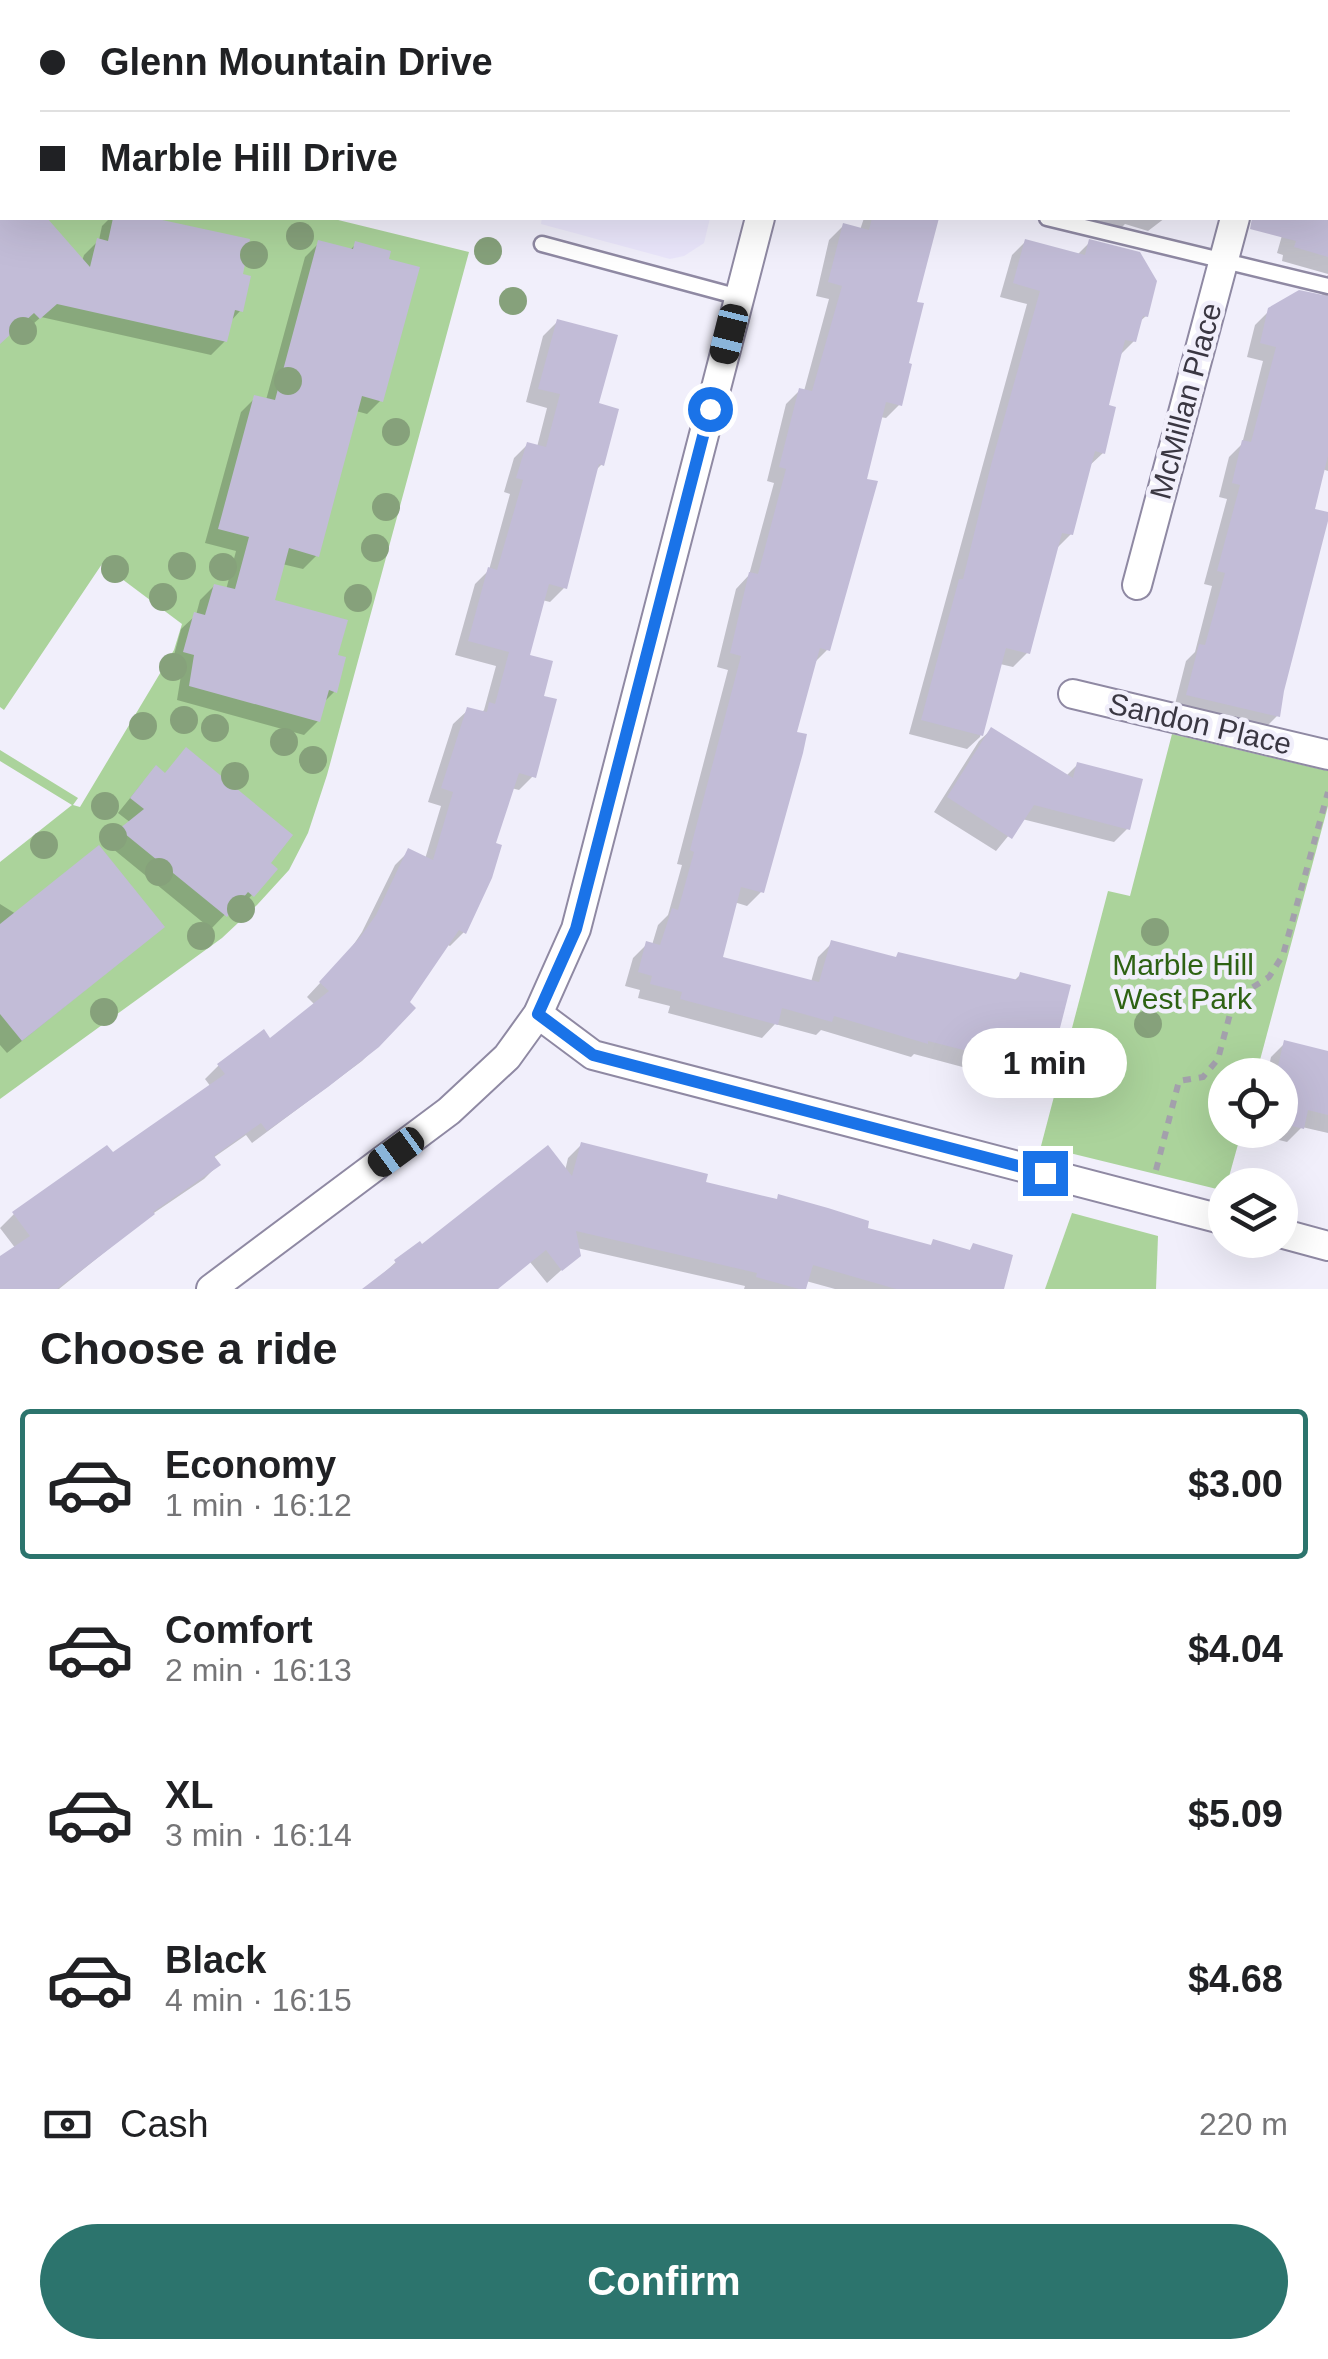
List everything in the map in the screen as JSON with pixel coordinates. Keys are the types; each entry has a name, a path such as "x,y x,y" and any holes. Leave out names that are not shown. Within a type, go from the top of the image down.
{"street":[{"path":"211,1289 449,1111 507,1057 538,1014 576,929 759,220"},
{"name":"McMillan Place","path":"1137,585 1234,220"},
{"name":"Sandon Place","path":"1073,694 1328,755"},
{"path":"538,1014 593,1055 1208,1216"},
{"path":"1298,1238 1328,1246"}],"lane":[{"path":"1055,220 1328,286"},
{"path":"542,244 738,298"}],"path":[{"path":"1148,1200 1179,1081 1203,1077 1218,1059 1234,999 1270,977 1283,955 1328,792"}],"shaded area":[{"path":"542,220 710,220 704,243 684,256 670,259 541,224"}],"green space":[{"path":"0,220 338,220 469,252 327,775 308,833 289,870 222,938 0,1099 0,862 72,805 0,761 0,750 78,798 73,805 80,807 174,650 182,624 102,564 4,710 0,707"},
{"name":"Marble Hill West Park","path":"1172,734 1328,771 1328,806 1261,1058 1208,1058 1208,1148 1237,1148 1231,1168 1208,1168 1208,1187 1041,1146 1108,891 1130,896"},
{"path":"1072,1213 1158,1236 1156,1289 1045,1289"}],"building":[{"path":"0,220 49,220 90,267 97,238 108,241 113,220 162,220 250,239 243,274 251,276 243,312 235,310 227,342 57,304 40,319 34,313 0,344"},
{"path":"872,220 938,220 917,302 924,303 902,406 886,402 867,479 878,481 830,651 820,648 797,732 807,734 803,753 764,893 741,887 723,957 819,982 831,940 896,957 898,952 1018,980 1020,972 1071,985 1050,1067 988,1051 987,1056 928,1044 834,1016 832,1022 782,1008 778,1025 680,999 682,992 650,984 652,976 638,972 646,941 660,945 672,908 678,910 694,852 690,850 741,656 730,653 749,572 758,574 786,469 779,467 799,388 812,391 842,286 828,282 843,223 869,230"},
{"path":"1252,220 1328,220 1328,257 1294,247 1296,241 1250,229"},
{"path":"1025,239 1085,255 1089,239 1140,252 1157,281 1148,317 1143,316 1136,342 1125,340 1109,405 1116,407 1105,454 1095,451 1073,535 1062,533 1030,654 1006,648 983,736 921,720 1040,291 1013,283"},
{"path":"318,240 353,249 355,241 391,251 389,259 420,267 383,402 362,396 319,557 289,548 275,600 348,620 338,655 346,657 337,693 329,690 320,722 189,686 194,655 183,652 194,612 205,615 214,584 235,589 249,537 218,529 254,395 275,400"},
{"path":"1299,290 1328,296 1328,456 1315,509 1328,512 1328,521 1280,717 1186,695 1199,644 1205,645 1225,573 1217,571 1240,485 1232,483 1242,440 1251,442 1276,347 1260,343 1268,308"},
{"path":"557,319 618,335 599,403 619,409 604,466 599,464 567,589 549,584 530,655 553,661 544,696 557,699 536,778 519,773 496,843 502,845 492,878 466,934 459,930 410,1002 416,1008 379,1047 328,1087 267,1131 261,1123 214,1156 221,1165 153,1212 57,1289 0,1289 0,1256 30,1236 12,1212 107,1145 113,1152 225,1074 217,1064 264,1029 270,1038 329,991 319,982 376,915 408,848 433,860 453,792 441,788 467,707 487,712 489,702 495,704 509,652 468,641 488,567 497,570 523,480 516,478 527,442 546,447 560,394 538,389"},
{"path":"991,727 1073,778 1077,762 1143,779 1130,830 1034,805 1012,839 947,797"},
{"path":"186,747 293,835 271,863 278,869 254,897 248,892 227,917 119,829 144,809 130,798 156,765 165,773"},
{"path":"99,845 165,927 22,1041 0,1014 0,924"},
{"path":"1284,1040 1328,1051 1328,1115 1308,1110 1304,1129 1298,1128 1298,1058 1280,1058"},
{"path":"581,1142 708,1174 706,1182 777,1199 778,1194 828,1208 869,1221 868,1228 931,1245 933,1239 970,1250 973,1243 1013,1255 1004,1289 896,1289 813,1265 806,1289 799,1289 756,1277 757,1273 576,1231 581,1256 562,1271 546,1250 498,1289 362,1289 396,1263 394,1260 420,1241 422,1244 548,1145 572,1176"}],"route":[{"path":"710,409 576,929 538,1014 593,1055 1045,1173"}]}
